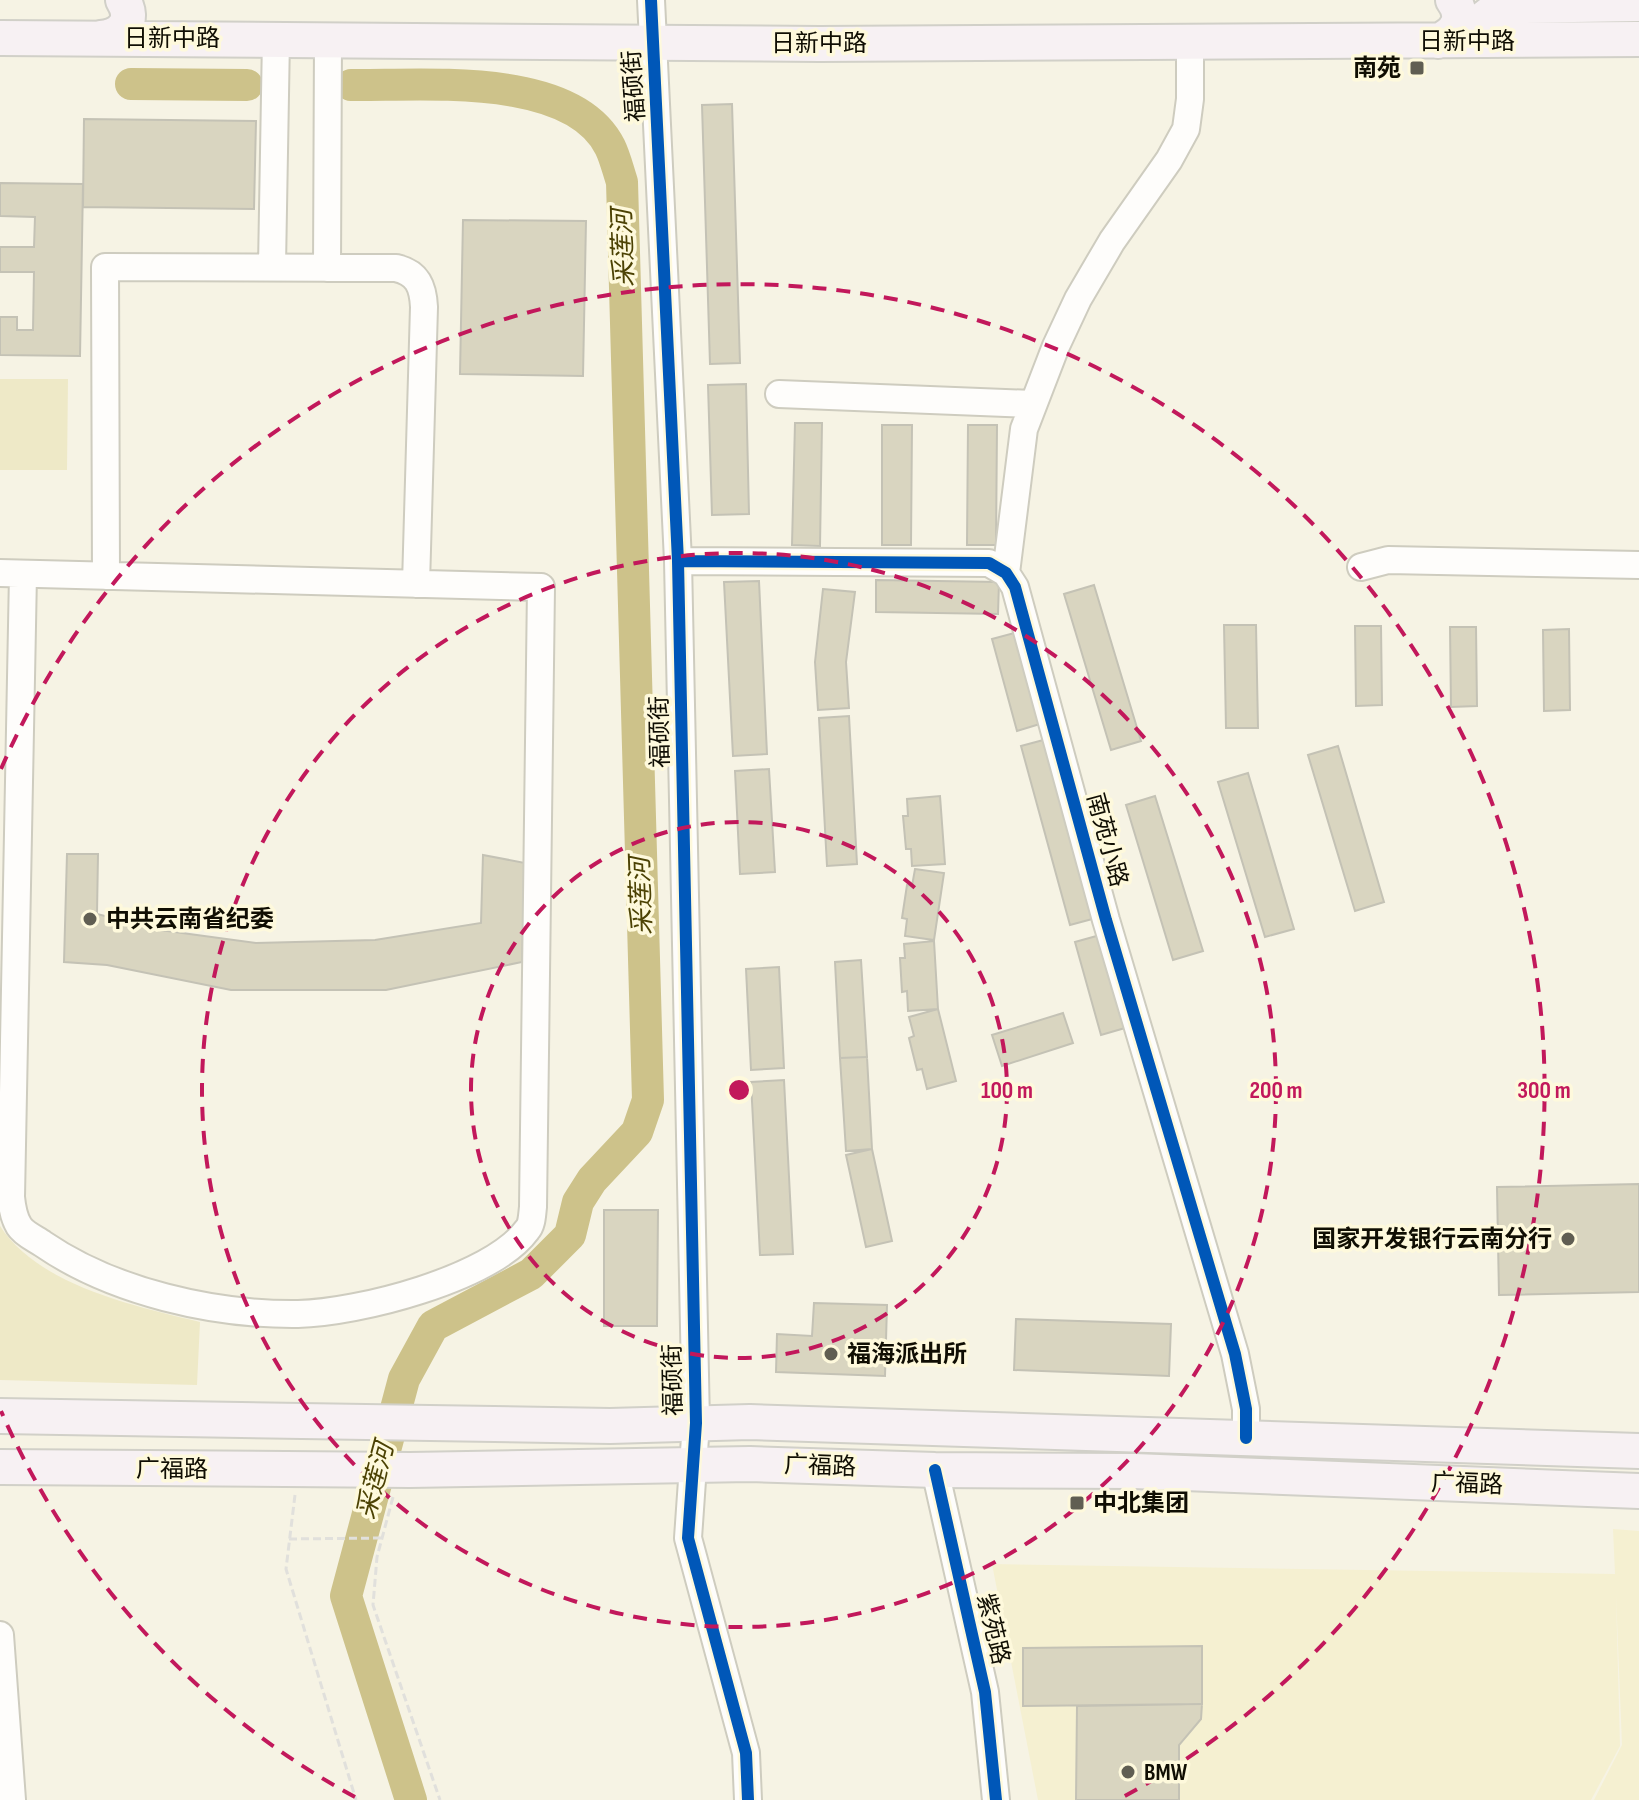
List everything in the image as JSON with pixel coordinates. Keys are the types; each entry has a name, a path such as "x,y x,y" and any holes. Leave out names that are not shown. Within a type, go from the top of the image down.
{"main road":[{"path":"101,38 114,37 125,28 129,15 123,0"},
{"path":"1438,41 1451,34 1459,23 1459,8 1453,0"},
{"path":"1438,41 1455,38 1500,6 1639,4"},
{"name":"日新中路","path":"0,38 820,44 1639,39"},
{"name":"广福路","path":"0,1416 610,1426 696,1423 1639,1451"},
{"name":"广福路","path":"0,1467 410,1470 694,1464 1134,1471 1639,1491"}],"street":[{"name":"福硕街","path":"651,0 678,561 696,1423 688,1538 746,1753 748,1800"},
{"path":"272,266 276,38"},
{"path":"327,268 328,40"},
{"path":"678,561 973,562 989,563 1006,573 1024,429 1078,299 1112,241 1169,160 1186,129 1190,99 1190,42"},
{"path":"106,576 105,267 396,268 416,277 423,288 416,584"},
{"path":"779,394 1033,404"},
{"path":"1361,567 1388,560 1639,565"},
{"name":"南苑小路","path":"1006,573 1015,587 1106,920 1235,1354 1246,1409 1246,1438"},
{"path":"11,574 541,587 533,1207 529,1228 507,1250 464,1275 393,1298 298,1314 211,1306 130,1287 60,1256 20,1229 12,1208 11,574"},
{"name":"紫苑路","path":"935,1470 985,1692 996,1800"},
{"path":"0,1635 12,1800"}],"path":[{"path":"298,1469 286,1569 356,1800"},
{"path":"410,1470 396,1489 381,1538 373,1605 440,1800"},
{"path":"288,1539 381,1538"}],"shaded area":[{"path":"0,379 68,379 67,470 0,470"},
{"path":"0,1226 17,1247 63,1279 118,1300 200,1322 197,1385 0,1380"},
{"path":"1613,1529 1639,1531 1639,1800 1594,1800 1622,1745 1616,1595 1620,1746 1591,1800 1038,1800 992,1564 1615,1574"}],"building":[{"path":"732,104 740,363 710,364 702,105"},
{"path":"84,119 256,121 254,209 83,207"},
{"path":"0,183 83,184 80,356 0,355 0,317 17,317 17,330 33,330 34,272 0,272 0,247 34,247 35,217 0,216"},
{"path":"463,220 586,221 583,376 460,374"},
{"path":"746,384 749,514 712,515 708,385"},
{"path":"795,423 822,423 820,546 792,545"},
{"path":"882,425 912,425 911,545 882,545"},
{"path":"968,425 997,425 996,545 967,545"},
{"path":"876,580 999,582 998,614 876,612"},
{"path":"759,581 767,754 733,756 724,582"},
{"path":"1094,585 1141,741 1111,750 1064,594"},
{"path":"823,589 855,592 846,662 849,708 818,710 815,662"},
{"path":"1224,625 1256,625 1258,728 1226,728"},
{"path":"1355,626 1381,626 1382,705 1356,706"},
{"path":"1450,627 1476,627 1477,706 1451,707"},
{"path":"1569,629 1570,710 1544,711 1543,630"},
{"path":"1018,632 1043,723 1017,731 992,639"},
{"path":"849,716 857,864 827,866 819,718"},
{"path":"1047,739 1096,918 1070,925 1021,746"},
{"path":"1338,746 1384,902 1355,911 1308,755"},
{"path":"769,769 775,872 740,874 735,771"},
{"path":"1248,773 1294,929 1265,937 1218,782"},
{"path":"940,796 945,864 912,866 911,849 906,849 903,816 908,816 907,799"},
{"path":"1155,796 1203,951 1173,960 1126,805"},
{"name":"中共云南省纪委","path":"67,854 98,854 97,914 160,930 256,943 375,940 481,923 483,855 525,863 522,962 386,990 231,990 107,965 64,962"},
{"path":"915,869 944,873 934,940 905,936 907,919 902,918 907,885 912,886"},
{"path":"1100,935 1125,1028 1101,1035 1075,942"},
{"path":"934,941 938,1009 908,1011 907,991 902,992 900,958 905,958 904,944"},
{"path":"861,960 867,1057 840,1058 835,962"},
{"path":"779,967 784,1068 751,1070 746,969"},
{"path":"938,1009 956,1081 927,1089 922,1069 917,1070 909,1038 914,1036 909,1017"},
{"path":"1063,1013 1073,1043 1002,1066 992,1035"},
{"path":"867,1057 872,1149 846,1151 840,1058"},
{"path":"784,1080 793,1254 760,1255 751,1082"},
{"path":"872,1149 892,1241 866,1247 846,1155"},
{"name":"国家开发银行云南分行","path":"1639,1184 1639,1292 1499,1295 1497,1187"},
{"path":"604,1210 658,1210 657,1326 604,1326"},
{"name":"福海派出所","path":"814,1303 887,1305 885,1376 776,1372 777,1334 812,1336"},
{"path":"1016,1319 1171,1324 1169,1376 1014,1370"},
{"path":"1202,1646 1202,1704 1023,1706 1023,1648"},
{"name":"BMW","path":"1202,1704 1201,1719 1179,1745 1179,1800 1076,1800 1077,1706"}],"waterway":[{"name":"采莲河","path":"131,84 247,85"},
{"name":"采莲河","path":"351,85 493,88 530,94 563,105 591,123 610,147 622,182 648,1100 637,1132 592,1180 578,1202 570,1235 531,1274 433,1326 404,1379 346,1596 411,1800"}],"cycle path":[{"path":"651,0 678,561 696,1423 688,1538 746,1753 748,1800"},
{"path":"678,561 989,563 1006,573 1015,587 1106,920 1235,1354 1246,1409 1246,1438"},
{"path":"935,1470 985,1692 996,1800"}],"place":[{"name":"南苑","path":"1417,68"},
{"name":"中共云南省纪委","path":"90,919"},
{"name":"国家开发银行云南分行","path":"1568,1239"},
{"name":"福海派出所","path":"831,1354"},
{"name":"中北集团","path":"1077,1503"},
{"name":"BMW","path":"1128,1772"}]}
